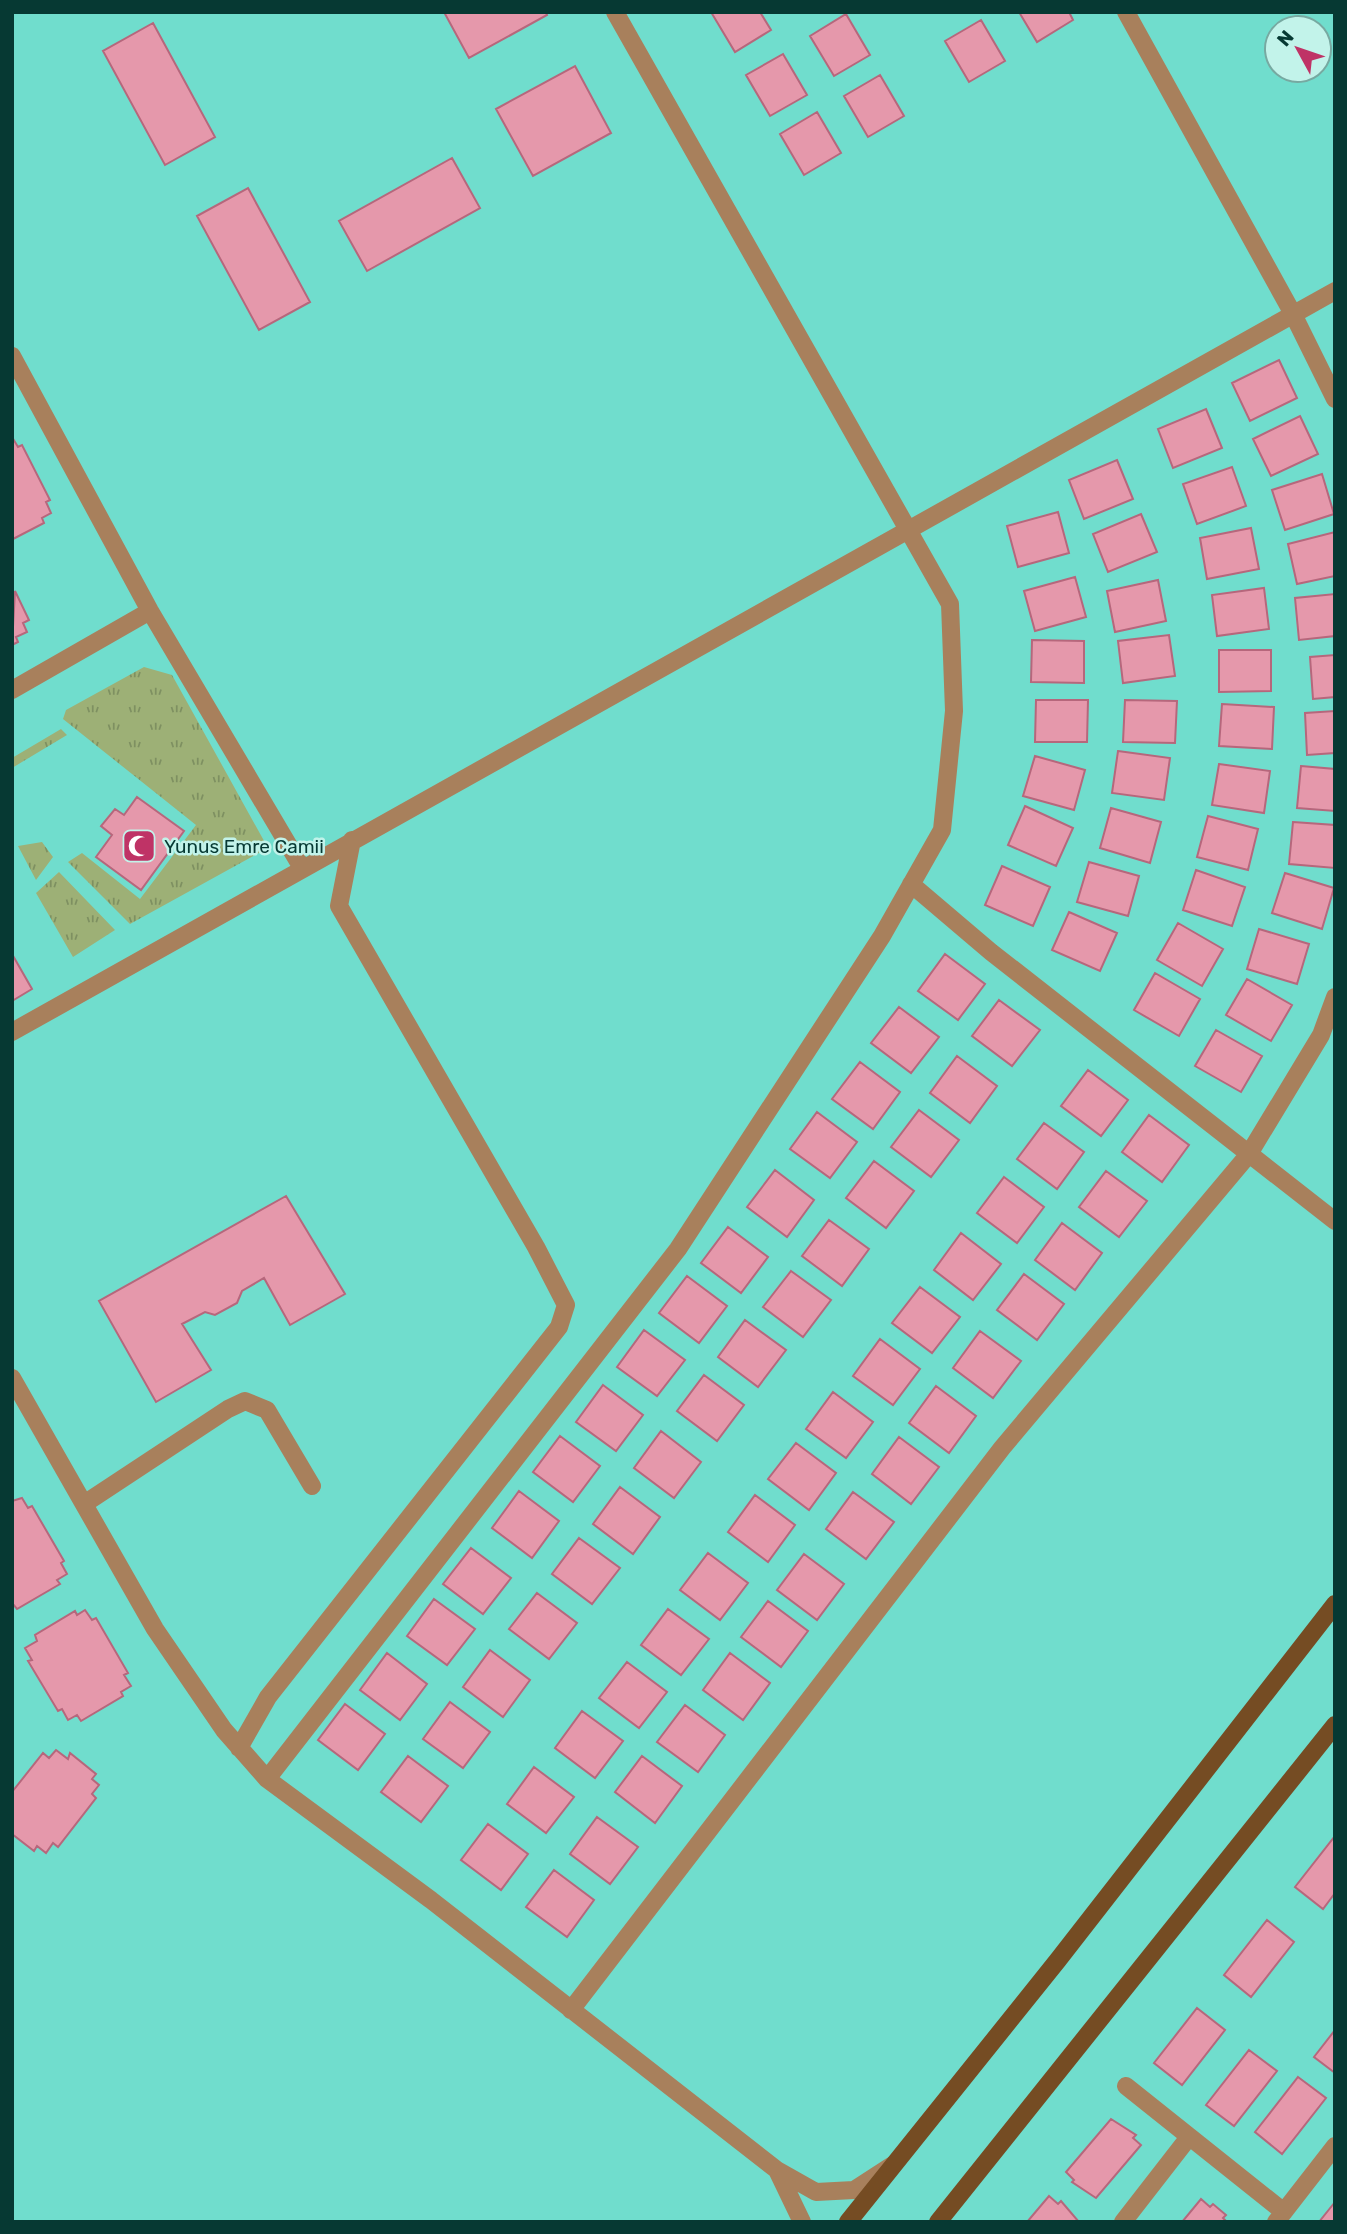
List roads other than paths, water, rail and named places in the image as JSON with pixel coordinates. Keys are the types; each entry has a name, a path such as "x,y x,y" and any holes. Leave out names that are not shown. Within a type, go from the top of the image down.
{"main road":[{"path":"848,2222 1058,1960 1335,1604"},
{"path":"938,2222 1335,1724"}],"street":[{"path":"267,1779 678,1249 882,936 942,830 954,711 950,604 615,12"},
{"path":"1126,12 1293,314 1335,399"},
{"path":"12,1032 1335,291"},
{"path":"12,356 150,611 302,868"},
{"path":"12,690 150,611"},
{"path":"239,1748 268,1697 559,1327 566,1305 536,1247 339,906 352,840"},
{"path":"911,884 991,952 1335,1222"},
{"path":"571,2010 1002,1448 1249,1154 1321,1035 1335,997"},
{"path":"12,1378 155,1629 239,1748 267,1779 431,1900 777,2170 817,2192 854,2190 894,2164"},
{"path":"84,1504 228,1409 245,1401 267,1410 312,1486"},
{"path":"1126,2086 1280,2217 1335,2146"},
{"path":"1123,2222 1189,2137"},
{"path":"777,2170 803,2222"}],"place":[{"name":"Yunus Emre Camii","path":"139,846"}]}
